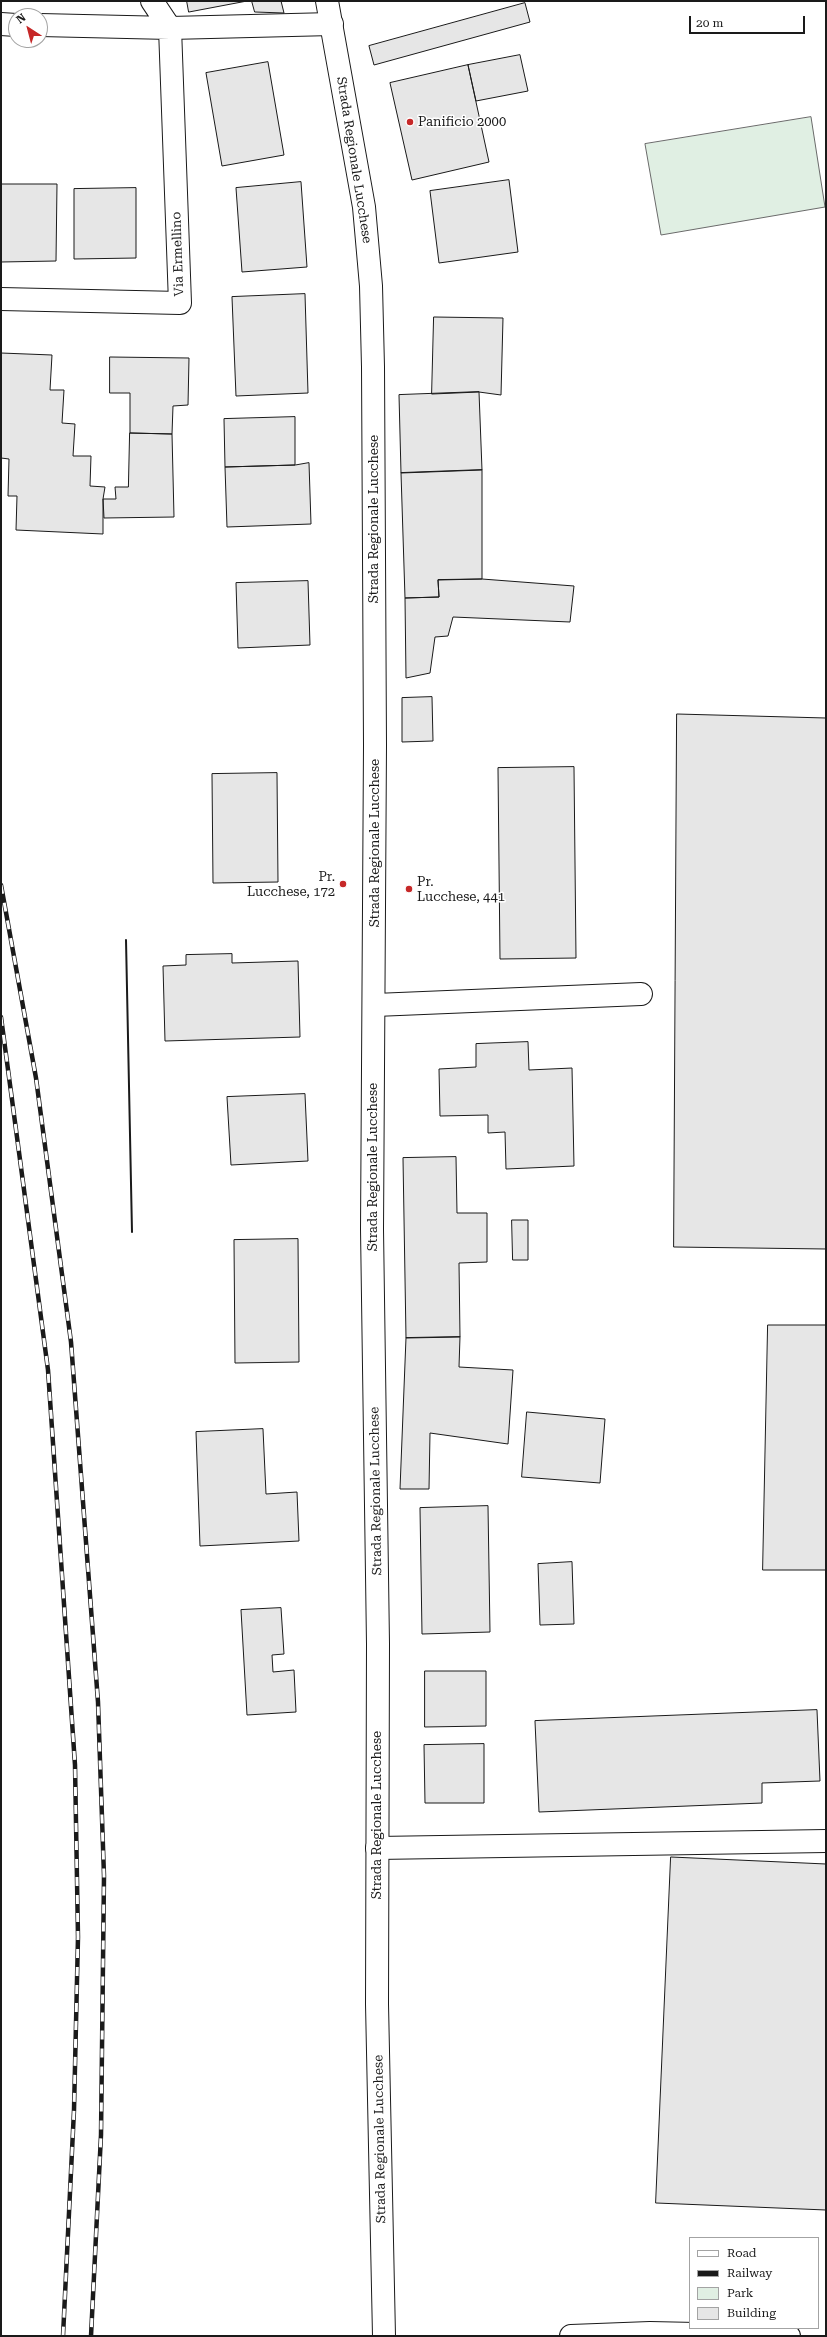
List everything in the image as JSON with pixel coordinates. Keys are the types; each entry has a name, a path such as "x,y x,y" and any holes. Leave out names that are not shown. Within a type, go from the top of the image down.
{"main road":[{"path":"152,1 170,28"},
{"name":"Strada Regionale Lucchese","path":"327,1 364,207 371,286 375,737 375,1005 372,1229 378,1644 377,2012 384,2336"},
{"path":"48,25 170,28 332,24"},
{"name":"Via Ermellino","path":"1,299 180,303 170,28"},
{"path":"375,1005 641,994"},
{"path":"377,1848 826,1840"},
{"path":"571,2336 789,2336"}],"green space":[{"path":"811,117 825,207 661,235 645,144"}],"building":[{"path":"187,1 247,1 189,12"},
{"path":"252,1 281,1 284,13 255,12"},
{"path":"525,3 530,22 374,65 369,46"},
{"path":"520,55 528,91 476,101 468,65"},
{"path":"268,62 284,155 222,166 206,73"},
{"path":"468,65 489,162 412,180 390,83"},
{"path":"509,180 518,252 439,263 430,191"},
{"path":"301,182 307,267 242,272 236,188"},
{"path":"1,184 57,184 56,261 1,262"},
{"path":"136,188 136,258 74,259 74,189"},
{"path":"305,294 308,393 236,396 232,297"},
{"path":"434,317 503,318 501,395 479,392 432,394"},
{"path":"1,353 52,355 50,390 64,390 62,423 75,424 73,456 91,456 90,486 105,487 103,499 103,534 16,530 17,496 8,496 9,459 1,458"},
{"path":"110,357 189,358 188,405 173,406 172,434 130,433 130,393 110,393"},
{"path":"479,392 482,470 401,473 399,395"},
{"path":"295,417 295,465 225,467 224,419"},
{"path":"130,433 172,434 174,517 104,518 103,499 116,499 115,487 128,487"},
{"path":"309,463 311,524 227,527 225,467 295,465"},
{"path":"482,470 482,579 438,580 439,597 405,598 401,473"},
{"path":"482,579 574,586 570,622 453,617 448,636 435,637 430,673 406,678 405,598 439,597 438,580"},
{"path":"308,581 310,645 238,648 236,583"},
{"path":"432,697 433,741 402,742 402,698"},
{"path":"677,714 826,718 826,1249 674,1247"},
{"path":"574,767 576,958 500,959 498,768"},
{"path":"277,773 278,882 213,883 212,774"},
{"path":"232,954 232,963 298,961 300,1037 165,1041 163,966 186,965 186,955"},
{"path":"528,1042 529,1070 572,1068 574,1166 506,1169 505,1132 488,1133 488,1115 440,1116 439,1069 476,1067 476,1044"},
{"path":"305,1094 308,1161 231,1165 227,1097"},
{"path":"456,1157 457,1213 487,1213 487,1262 459,1263 460,1337 406,1338 403,1158"},
{"path":"512,1220 528,1220 528,1260 513,1260"},
{"path":"298,1239 299,1362 235,1363 234,1240"},
{"path":"768,1325 826,1325 826,1570 763,1570"},
{"path":"460,1337 459,1367 513,1370 508,1444 430,1433 429,1489 400,1489 406,1338"},
{"path":"527,1412 605,1419 600,1483 522,1477"},
{"path":"263,1429 266,1494 297,1492 299,1541 200,1546 196,1432"},
{"path":"488,1506 490,1632 422,1634 420,1508"},
{"path":"572,1562 574,1624 540,1625 538,1564"},
{"path":"281,1608 284,1654 272,1655 273,1672 294,1670 296,1712 247,1715 241,1610"},
{"path":"425,1671 486,1671 486,1726 425,1727"},
{"path":"817,1710 820,1781 762,1783 762,1803 539,1812 535,1721"},
{"path":"484,1744 484,1803 425,1803 424,1745"},
{"path":"671,1857 826,1864 826,2210 656,2203"}],"railway":[{"path":"1,885 36,1078 71,1342 98,1702 104,1876 101,2135 91,2336"},
{"path":"1,1017 48,1370 75,1765 78,1937 74,2110 63,2336"}],"wall":[{"path":"126,940 132,1232"}],"place":[{"name":"Panificio 2000","path":"410,122"},
{"name":"Pr. Lucchese, 172","path":"343,884"},
{"name":"Pr. Lucchese, 441","path":"409,889"}]}
